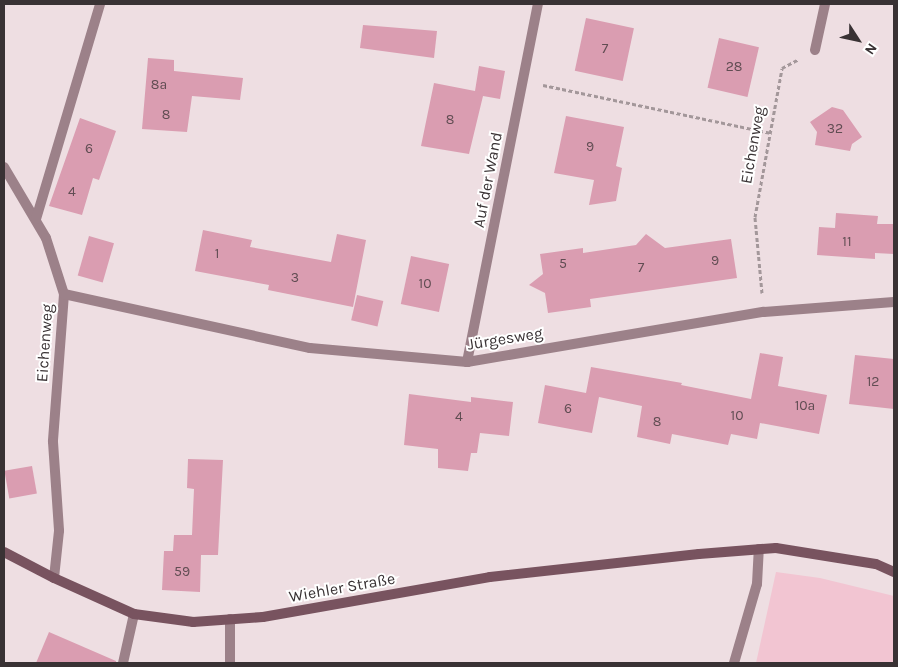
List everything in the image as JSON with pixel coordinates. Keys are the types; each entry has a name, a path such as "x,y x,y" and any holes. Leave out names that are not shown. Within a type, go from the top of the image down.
{"main road":[{"name":"Wiehler Straße","path":"4,552 54,578 134,614 193,622 263,617 490,576 759,549 776,548 876,564 894,572"}],"street":[{"path":"36,219 100,4"},
{"name":"Auf der Wand","path":"467,362 538,4"},
{"path":"815,50 825,4"},
{"name":"Eichenweg","path":"4,167 46,238 64,294 53,442 59,531 54,578"},
{"name":"Jürgesweg","path":"64,294 310,348 467,362 764,312 894,302"},
{"path":"734,663 756,584 759,549"},
{"path":"123,663 134,614"},
{"path":"230,619 230,663"}],"path":[{"name":"Eichenweg","path":"764,312 755,217 782,68 815,50"},
{"path":"523,81 770,132"}],"shaded area":[{"path":"776,572 820,578 894,596 894,663 756,663"}],"building":[{"path":"586,18 634,28 623,81 575,71"},
{"path":"363,25 437,31 434,58 360,48"},
{"path":"719,38 759,47 747,97 708,88"},
{"path":"148,58 174,60 174,71 243,78 240,100 192,96 187,132 142,129"},
{"path":"479,66 505,71 500,99 483,96 469,154 421,146 434,83 475,91"},
{"path":"832,107 843,110 862,137 852,144 850,151 815,145 817,132 810,122"},
{"path":"566,116 624,127 616,166 622,168 616,201 589,205 594,180 554,173"},
{"path":"80,118 116,131 99,180 93,178 82,215 49,206"},
{"path":"836,213 878,216 877,224 894,224 894,254 875,253 875,259 817,255 819,227 835,228"},
{"path":"203,230 252,240 250,247 331,262 337,234 366,240 353,307 268,290 269,285 195,271"},
{"path":"646,234 665,248 731,239 737,278 590,299 591,307 548,313 545,293 529,285 543,274 540,254 583,248 583,253 636,245"},
{"path":"89,236 114,243 103,283 78,275"},
{"path":"411,256 449,264 439,312 401,304"},
{"path":"357,295 383,301 377,326 351,320"},
{"path":"760,353 783,357 778,386 827,395 819,434 760,423 757,439 731,434 728,445 672,434 670,444 637,437 642,406 599,397 592,433 538,423 545,385 586,393 591,367 682,383 681,385 751,399"},
{"path":"855,355 894,359 894,409 849,404"},
{"path":"409,394 471,402 471,397 513,402 509,436 480,433 477,453 471,453 468,471 438,468 438,449 404,445"},
{"path":"188,459 223,460 218,555 201,555 200,592 162,590 164,551 173,551 174,535 192,535 194,489 187,488"},
{"path":"32,466 37,494 9,498 4,471"},
{"path":"49,632 116,661 116,663 36,663"}]}
